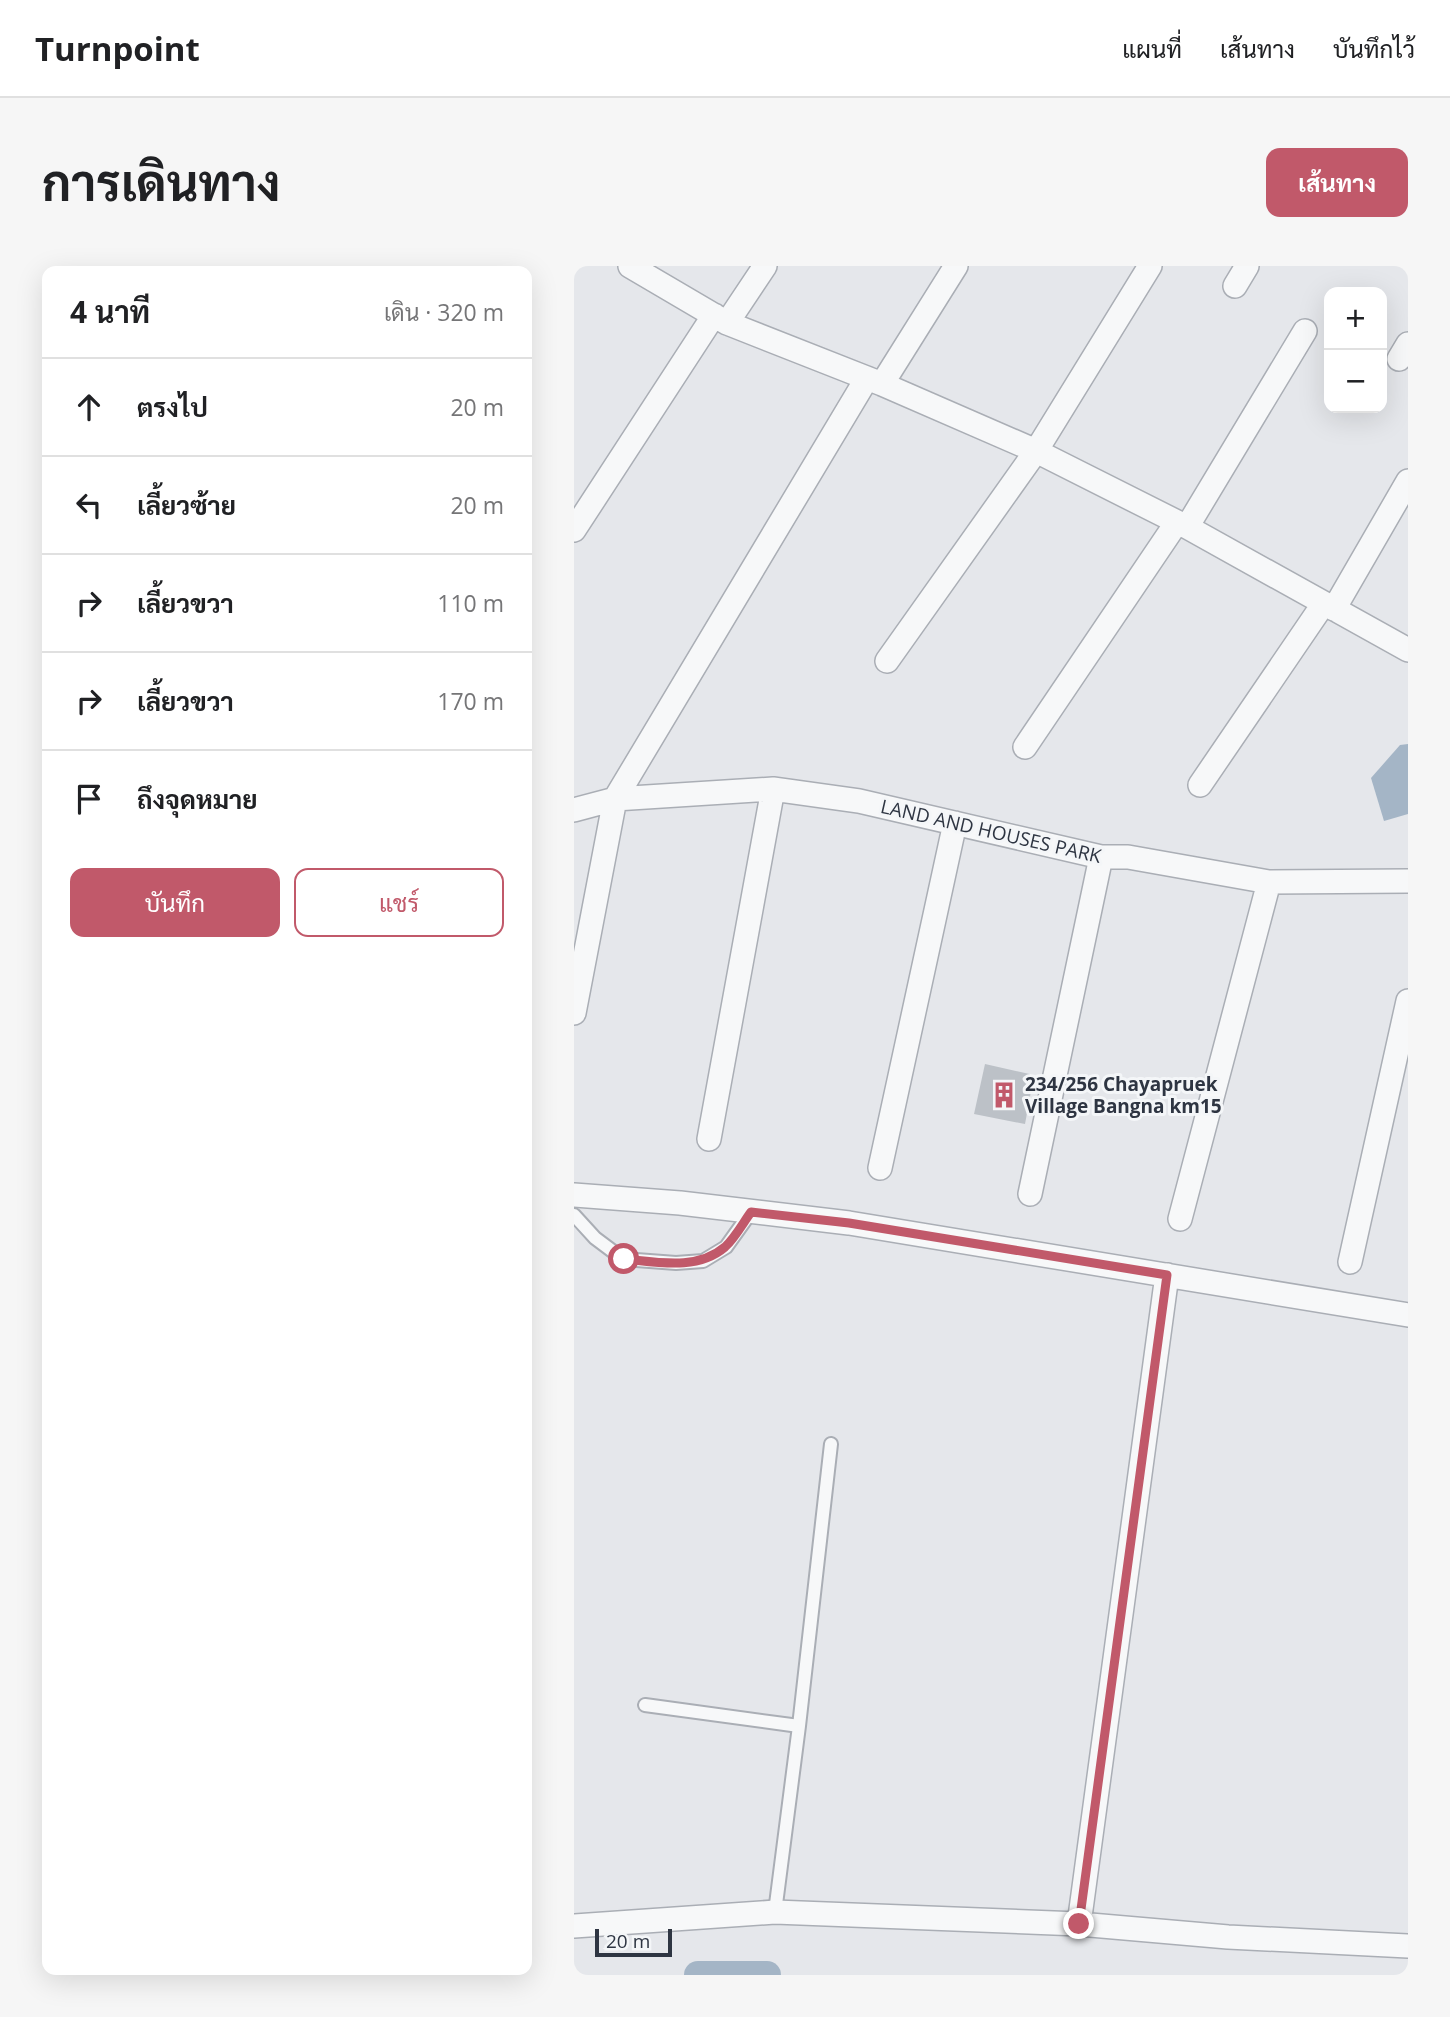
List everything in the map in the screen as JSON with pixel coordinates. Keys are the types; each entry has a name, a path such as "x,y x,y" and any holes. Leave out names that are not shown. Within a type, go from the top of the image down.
{"street":[{"path":"630,266 721,319 1036,451 1182,524 1408,650"},
{"path":"574,530 721,319 765,266"},
{"path":"574,1013 615,799 874,381 956,266"},
{"path":"887,661 1036,451 1150,266"},
{"path":"1235,286 1247,266"},
{"path":"1025,747 1182,524 1305,331"},
{"path":"1200,785 1329,606 1408,481"},
{"path":"709,1139 774,789"},
{"name":"LAND AND HOUSES PARK","path":"574,810 615,799 774,789 859,801 1101,858 1128,857 1269,882 1408,881"},
{"path":"880,1168 955,823"},
{"path":"1030,1194 1101,858"},
{"path":"1180,1219 1269,882"},
{"path":"1350,1262 1408,1001"},
{"path":"574,1195 849,1223 1408,1315"},
{"path":"1079,1924 1167,1275"},
{"path":"574,1926 775,1912 1079,1924 1228,1937 1408,1946"}],"lane":[{"path":"574,1216 596,1238 624,1259 676,1263 703,1261 726,1247 751,1212"},
{"path":"775,1912 831,1444"},
{"path":"645,1705 799,1726"}],"water":[{"path":"1408,744 1408,814 1384,821 1371,778 1400,745"}],"building":[{"name":"234/256 Chayapruek Village Bangna km15","path":"985,1064 1034,1075 1025,1124 974,1114"}],"waterway":[{"path":"698,1975 767,1975"}],"place":[{"name":"234/256 Chayapruek Village Bangna km15","path":"1004,1095"}],"route":[{"path":"624,1259 676,1263 703,1261 726,1247 751,1212 849,1223 1167,1275 1079,1924"}]}
